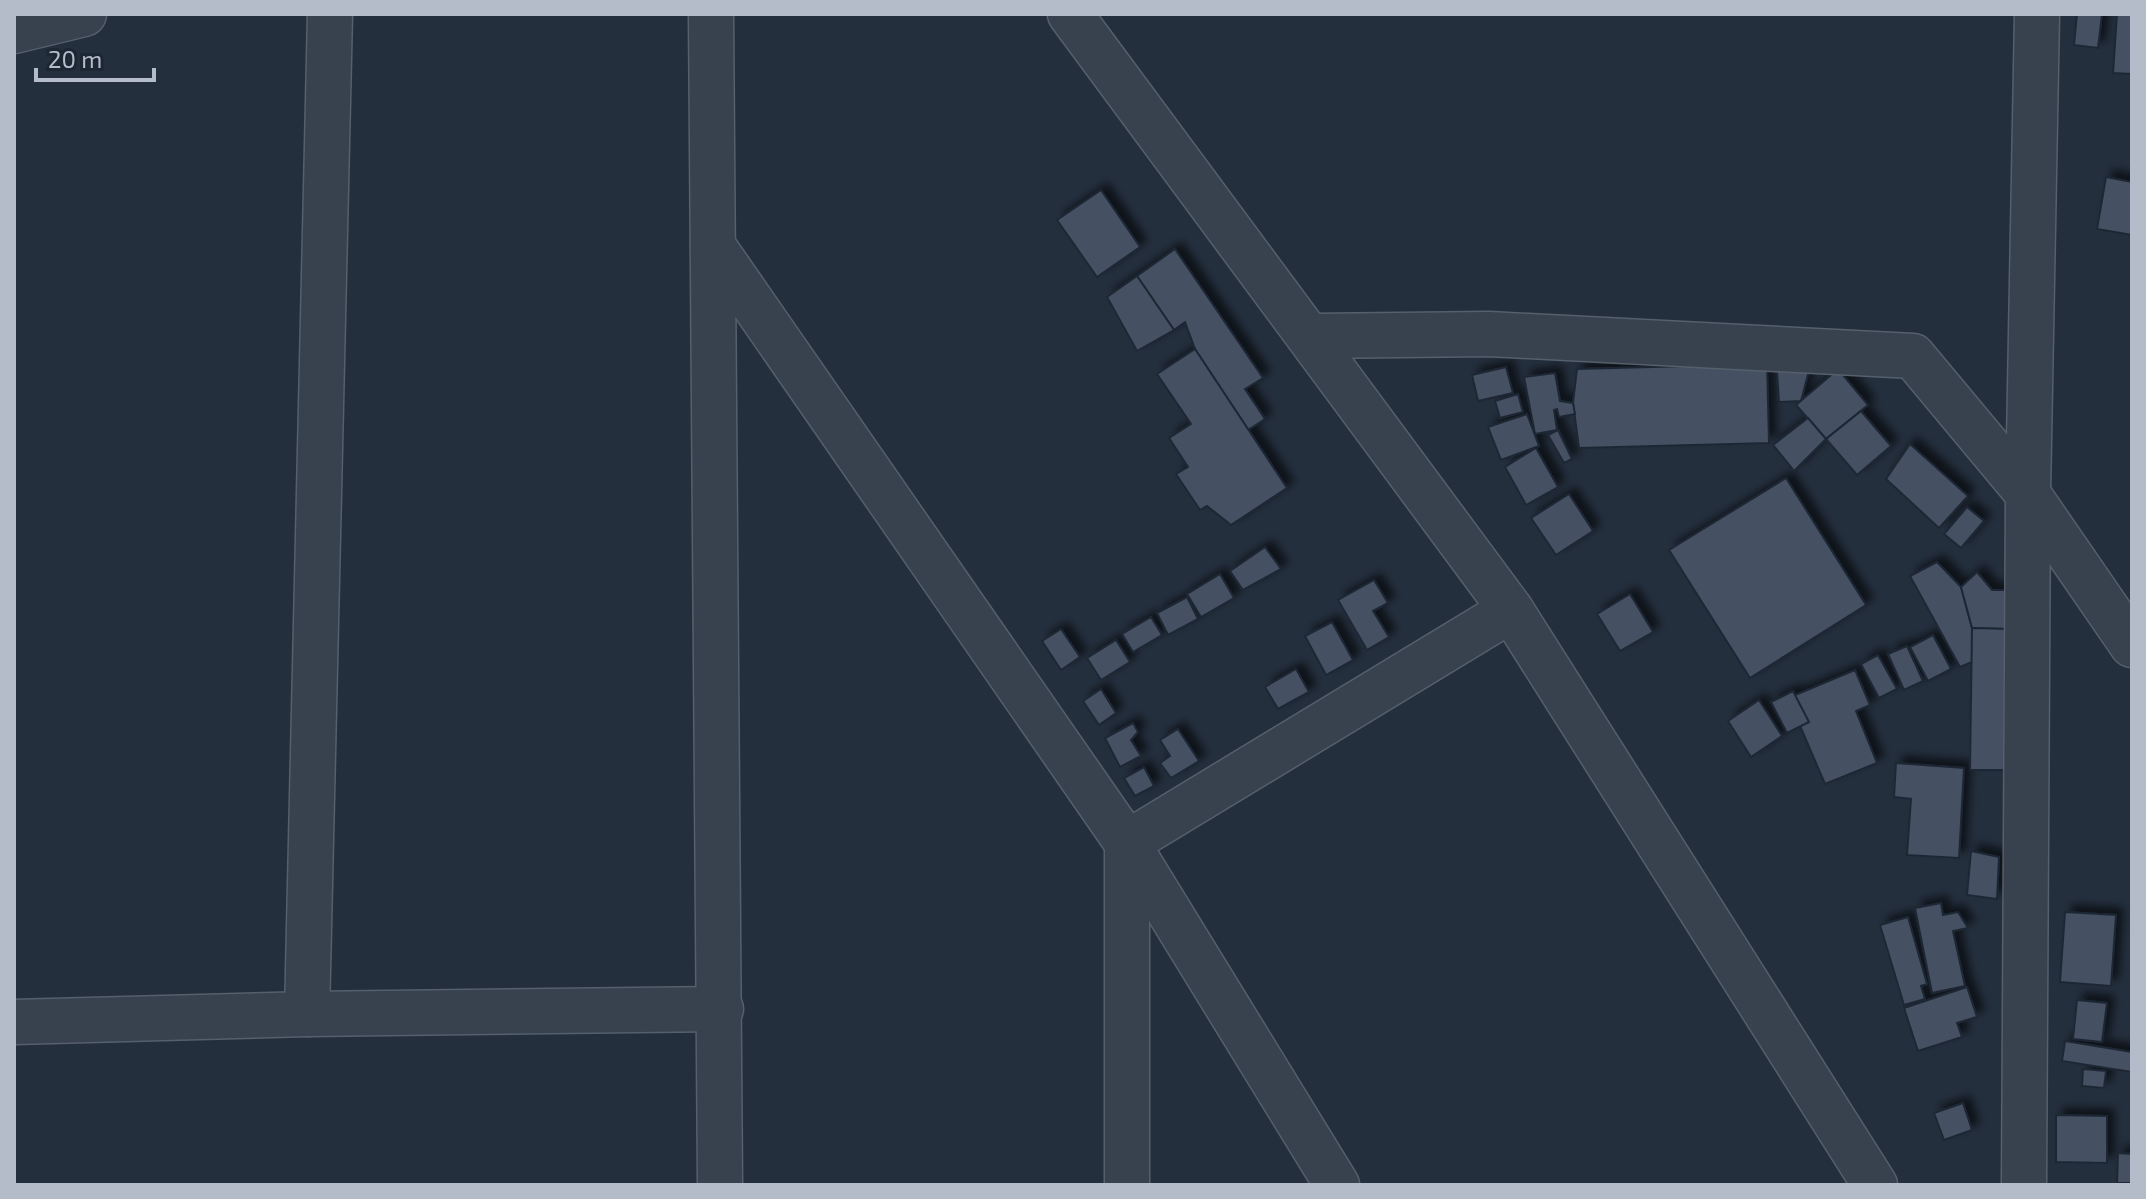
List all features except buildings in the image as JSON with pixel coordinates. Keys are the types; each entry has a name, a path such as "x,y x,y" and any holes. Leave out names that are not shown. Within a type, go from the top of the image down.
{"street":[{"path":"14,31 84,14"},
{"path":"307,1014 330,14"},
{"path":"711,14 720,1185"},
{"path":"1070,14 1312,336 1511,610 1875,1185"},
{"path":"2024,1185 2028,494 2037,14"},
{"path":"713,246 1127,843 1337,1185"},
{"path":"1312,336 1489,334 1913,356 2028,494 2132,645"},
{"path":"1127,843 1511,610"},
{"path":"1127,843 1127,1185"},
{"path":"14,1022 307,1014 721,1009"}]}
